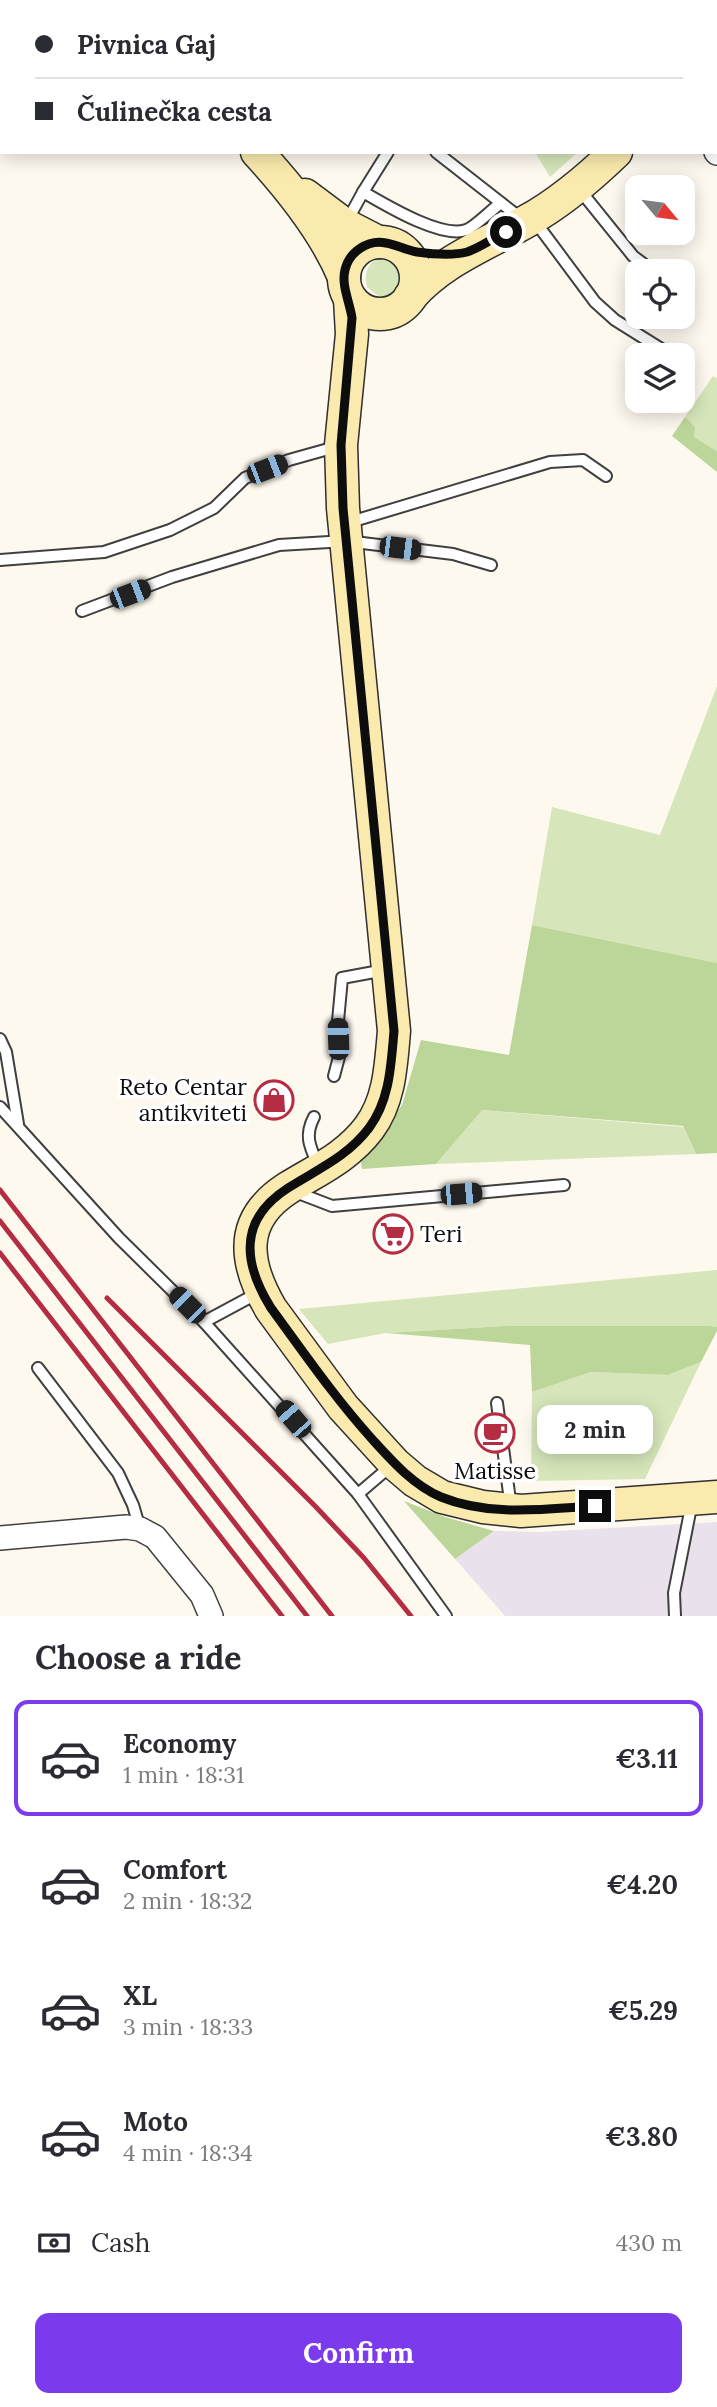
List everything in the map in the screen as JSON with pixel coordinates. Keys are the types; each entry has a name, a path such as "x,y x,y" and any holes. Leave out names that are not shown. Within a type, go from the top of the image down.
{"street":[{"path":"347,391 382,326 434,273 466,252 529,220 577,187 614,154"},
{"path":"266,163 345,225 408,256 415,271 414,289 404,303 388,314 368,312 347,288 323,236 266,163"},
{"path":"466,252 432,254 389,245 368,244 350,257 347,288 352,334 341,445 345,532 394,1031 390,1074 382,1105 358,1142 321,1171 287,1189 263,1212 253,1228 248,1252 260,1291 343,1407 394,1464 415,1481 442,1497 483,1507 512,1510 705,1498"},
{"path":"0,1538 127,1527 139,1529 155,1537 202,1595 211,1616"}],"lane":[{"path":"345,225 387,154"},
{"path":"439,154 529,220 595,302 615,320 652,343"},
{"path":"577,187 637,259"},
{"path":"363,192 408,218 450,230 466,230 501,202"},
{"path":"0,560 104,552 170,530 214,508 245,478 289,460 341,445"},
{"path":"82,611 172,578 279,544 345,532 550,462 583,460 606,476"},
{"path":"345,532 453,554 491,565"},
{"path":"334,1076 339,1057 338,1021 342,978 388,970"},
{"path":"0,1039 6,1052 18,1124"},
{"path":"0,1107 119,1238 204,1322 358,1493 446,1616"},
{"path":"314,1117 307,1131 307,1138 321,1171"},
{"path":"287,1189 332,1206 564,1185"},
{"path":"204,1322 260,1291"},
{"path":"38,1368 118,1473 133,1505 139,1529"},
{"path":"497,1403 512,1510"},
{"path":"358,1493 394,1464"},
{"path":"675,1616 674,1593 705,1498"}],"shaded area":[{"path":"717,1522 717,1616 505,1616 455,1559 494,1531 539,1532"}],"green space":[{"path":"536,154 576,154 550,177"},
{"path":"382,257 397,269 398,274 399,280 390,297 379,297 367,287 368,269"},
{"path":"713,376 717,378 717,451 694,437 694,427 685,417 688,413 695,413 695,402"},
{"path":"685,417 695,427 694,437 717,451 717,472 672,436"},
{"path":"717,686 717,963 532,925 552,807 660,835"},
{"path":"532,925 717,963 717,1153 696,1154 683,1126 482,1110 436,1164 362,1169 360,1155 377,1139 402,1105 421,1040 509,1055"},
{"path":"481,1110 683,1127 696,1154 436,1164"},
{"path":"717,1270 717,1327 505,1326 386,1333 328,1344 299,1309"},
{"path":"505,1326 708,1326 717,1327 717,1331 701,1362 668,1375 591,1372 532,1392 530,1345 386,1333"},
{"path":"701,1362 645,1479 531,1481 532,1392 591,1372 668,1375"},
{"path":"404,1501 445,1517 494,1531 455,1559"}],"railway":[{"path":"0,1190 332,1616"},
{"path":"0,1221 307,1616"},
{"path":"0,1253 282,1616"},
{"path":"107,1298 316,1507 364,1558 411,1616"}],"place":[{"name":"Reto Centar antikviteti","path":"274,1100"},
{"name":"Teri","path":"393,1234"},
{"name":"Matisse","path":"495,1433"}],"route":[{"path":"506,232 466,252 432,254 387,243 368,244 350,257 345,268 344,286 350,299 352,334 341,445 343,508 394,1031 390,1074 382,1105 358,1142 321,1171 278,1196 253,1228 248,1252 260,1291 343,1407 394,1464 415,1481 442,1497 483,1507 521,1511 595,1506"}]}
